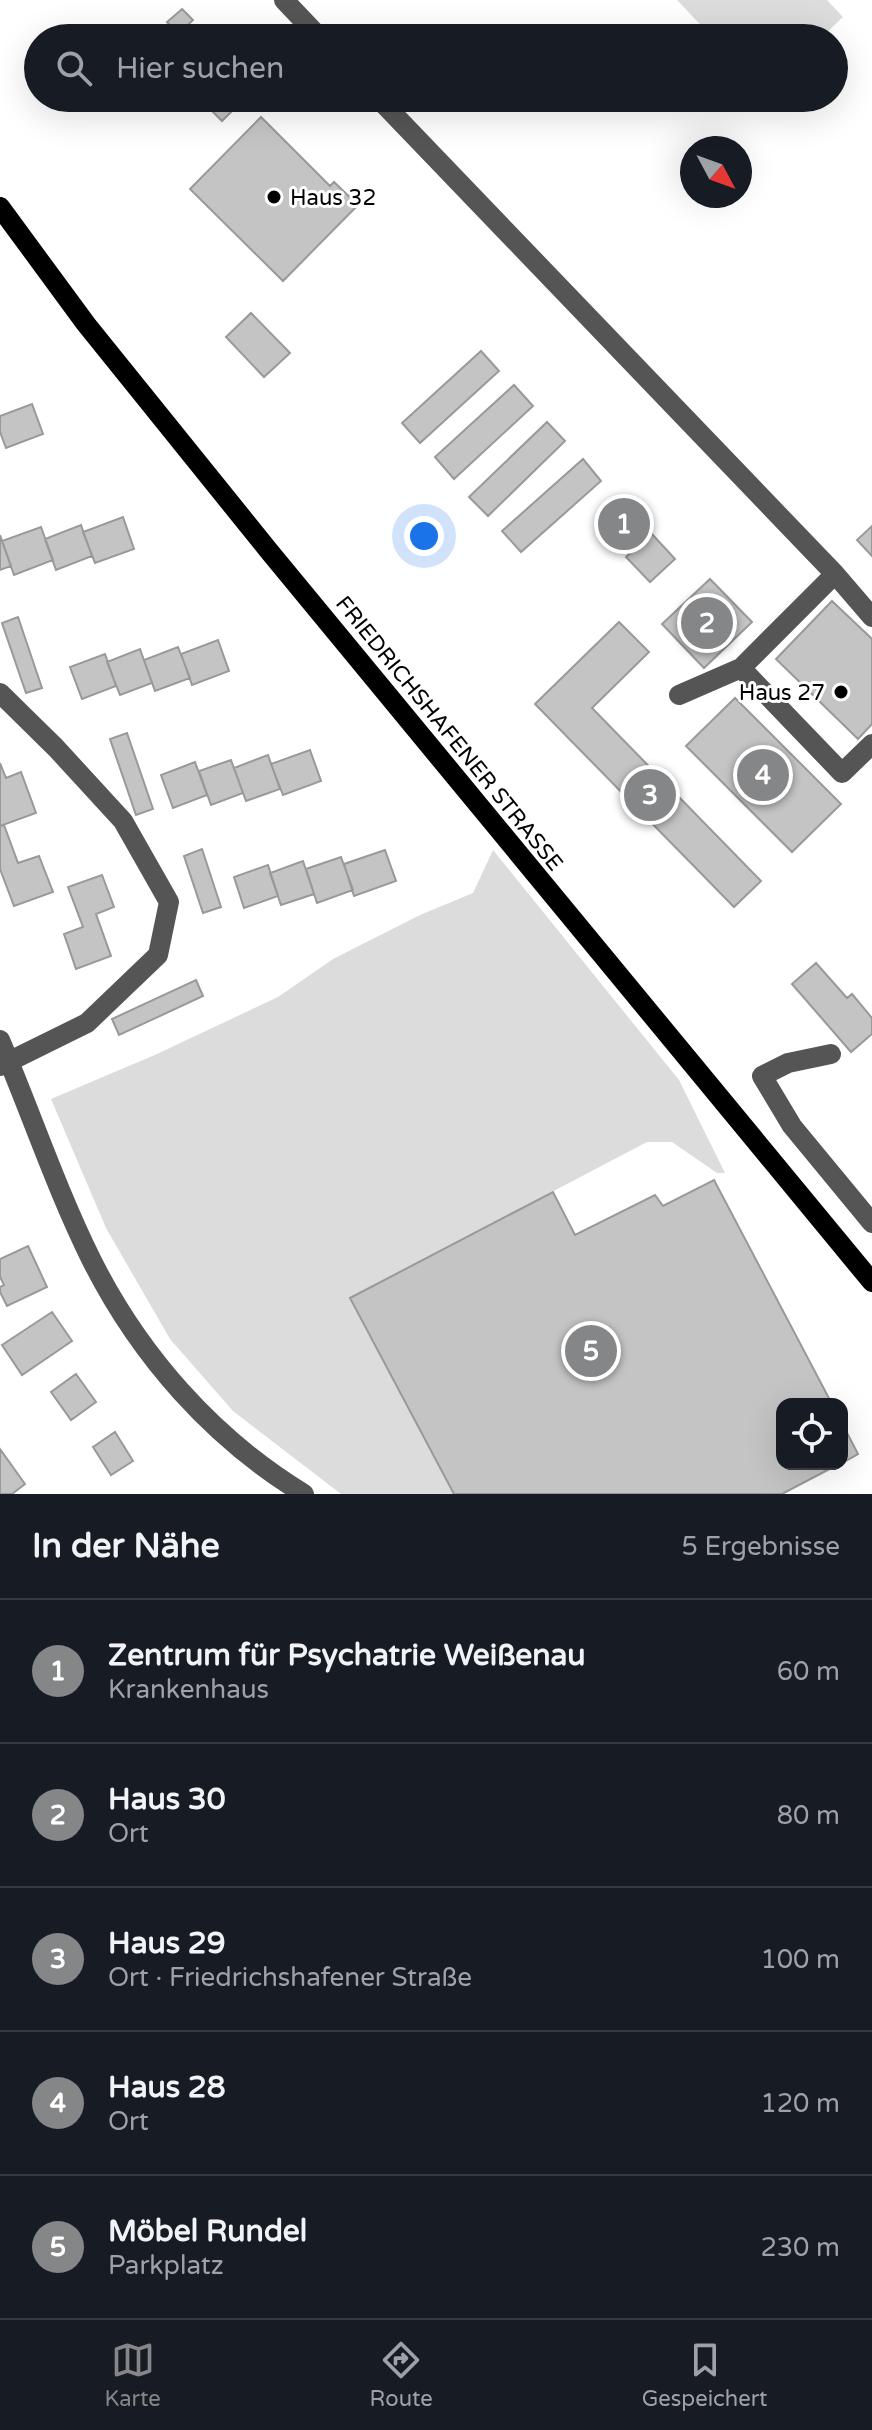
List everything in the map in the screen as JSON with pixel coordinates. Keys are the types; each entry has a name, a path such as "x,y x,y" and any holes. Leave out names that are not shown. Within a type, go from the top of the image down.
{"main road":[{"name":"FRIEDRICHSHAFENER STRASSE","path":"0,207 86,324 279,563 872,1282"}],"street":[{"path":"284,0 307,24"},
{"path":"391,112 869,610"},
{"path":"679,695 741,668 835,574"},
{"path":"741,668 842,773 872,744"},
{"path":"0,693 123,821 169,902 158,955 87,1023 5,1064"},
{"path":"0,1040 5,1064 92,1259 127,1321 156,1362 211,1423 275,1475 304,1494"},
{"path":"831,1054 788,1063 762,1076 792,1126 872,1223"}],"shaded area":[{"path":"677,0 827,0 843,17 836,24 700,24"},
{"path":"493,850 679,1080 725,1173 717,1173 672,1142 647,1142 350,1298 454,1494 341,1494 233,1411 170,1339 106,1228 51,1099 278,997 333,959 420,915 473,893"}],"building":[{"path":"182,9 193,20 189,24 167,22"},
{"path":"213,112 231,112 222,121"},
{"name":"Haus 32","path":"261,117 330,186 334,182 358,205 283,281 190,189"},
{"path":"251,313 290,353 264,377 226,337"},
{"path":"481,351 499,371 420,443 402,423"},
{"path":"514,385 533,406 454,479 435,457"},
{"path":"32,404 43,434 6,448 0,432 0,416"},
{"path":"547,422 565,441 488,516 469,497"},
{"path":"583,459 601,481 521,552 502,531"},
{"path":"123,517 134,549 95,563 83,532"},
{"path":"81,525 92,556 56,570 45,539"},
{"path":"872,526 872,556 857,540"},
{"path":"41,527 53,560 14,575 2,541"},
{"path":"651,533 675,559 650,582 626,557"},
{"path":"0,535 11,566 0,570"},
{"path":"710,579 752,622 704,668 662,624"},
{"name":"Haus 27","path":"832,601 872,639 872,724 858,739 776,659"},
{"path":"18,617 42,688 26,693 2,623"},
{"path":"619,622 649,652 592,708 761,881 734,907 535,704"},
{"path":"218,640 229,671 192,685 181,654"},
{"path":"178,647 190,678 155,691 144,660"},
{"path":"140,649 152,683 120,695 107,662"},
{"path":"105,654 116,686 82,699 70,667"},
{"path":"735,698 841,804 792,852 686,746"},
{"path":"127,733 153,809 136,815 110,739"},
{"path":"310,750 321,781 283,795 271,764"},
{"path":"268,755 280,789 246,801 234,768"},
{"path":"231,760 243,793 211,805 199,771"},
{"path":"195,762 207,795 173,808 161,775"},
{"path":"0,763 6,778 21,772 36,813 0,826"},
{"path":"4,825 18,863 39,856 53,892 14,906 0,869 0,826"},
{"path":"202,849 221,907 203,913 184,856"},
{"path":"385,850 396,881 354,896 344,864"},
{"path":"341,857 353,890 317,903 306,869"},
{"path":"303,861 314,894 281,905 270,873"},
{"path":"268,865 278,896 244,908 234,877"},
{"path":"102,875 114,907 96,914 111,956 76,969 64,934 83,927 68,887"},
{"path":"816,963 847,998 852,994 872,1018 872,1034 851,1052 792,984"},
{"path":"196,980 203,996 119,1035 112,1019"},
{"path":"714,1180 829,1398 776,1398 776,1470 828,1470 782,1494 454,1494 350,1298 553,1192 575,1235 655,1195 663,1206"},
{"path":"28,1246 47,1287 7,1306 0,1292 0,1287 4,1285 0,1277 0,1259"},
{"path":"52,1312 72,1341 22,1375 2,1345"},
{"path":"76,1374 96,1402 71,1420 51,1392"},
{"path":"115,1432 133,1461 111,1475 93,1447"},
{"path":"848,1435 858,1454 848,1460"},
{"path":"0,1449 25,1484 12,1494 0,1494"}],"place":[{"name":"Haus 32","path":"274,197"},
{"name":"Zentrum für Psychatrie Weißenau","path":"624,524"},
{"name":"Haus 30","path":"707,623"},
{"name":"Haus 27","path":"841,692"},
{"name":"Haus 28","path":"763,775"},
{"name":"Haus 29","path":"650,795"},
{"name":"Möbel Rundel","path":"591,1351"}]}
